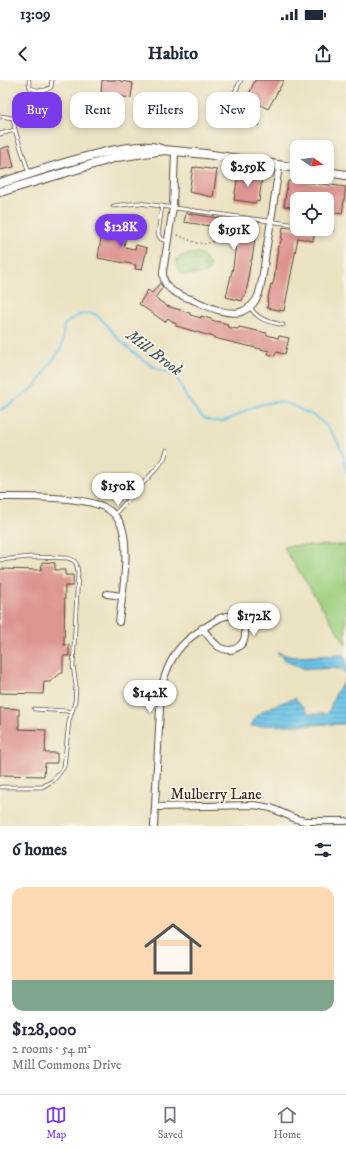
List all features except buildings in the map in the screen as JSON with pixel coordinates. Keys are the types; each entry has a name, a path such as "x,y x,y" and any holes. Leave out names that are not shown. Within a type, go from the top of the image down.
{"street":[{"path":"0,192 31,178 100,153 122,148 152,146 164,150 206,154 290,167"},
{"path":"175,151 173,207 163,274 165,282 170,290 226,312 240,312 250,307 256,300 260,289 279,166"},
{"path":"334,173 346,175"},
{"path":"0,182 31,178"},
{"path":"0,497 75,500 98,505 107,509 114,515 122,527 125,541 125,559 119,622"},
{"path":"106,594 122,596"},
{"path":"154,826 160,701 164,678 172,657 187,639 202,628 223,616 237,618 243,624 245,636 242,643 238,647 230,650 224,650 218,646 202,628"},
{"name":"Mulberry Lane","path":"155,808 254,805 271,808 296,819 305,821 346,821"}],"lane":[{"path":"29,80 30,88 42,91 51,87 52,80"},
{"path":"235,92 241,80"},
{"path":"0,116 13,118 15,130 31,178"},
{"path":"0,134 15,130"},
{"path":"113,206 134,203 173,207 290,224"},
{"path":"162,206 158,234 161,239 168,241"},
{"path":"250,307 260,319 283,325"},
{"path":"114,515 164,459 167,450"},
{"path":"0,560 16,558 63,558 73,560 76,563 78,573 73,666 76,685 75,702 69,721 66,763 58,776 50,783 38,788 0,787"},
{"path":"34,709 71,712"}],"path":[{"path":"178,235 202,244 217,239 221,236 221,218"}],"green space":[{"path":"198,253 209,263 210,266 207,272 191,275 182,274 177,267 177,258 188,254"},
{"path":"346,545 346,645 283,546"}],"water":[{"path":"277,652 292,657 343,655 346,658 346,673 332,668 303,668 286,661"},
{"path":"346,679 346,724 251,726 258,715 263,711 295,698 309,714 326,714 329,711 336,693"}],"waterway":[{"name":"Mill Brook","path":"0,410 25,395 38,383 63,344 64,325 81,314 90,313 100,317 113,333 139,356 160,370 171,374 176,378 180,383 186,397 204,418 217,422 223,421 255,406 274,402 287,404 313,415 327,427 337,440 343,456 346,472"}]}
